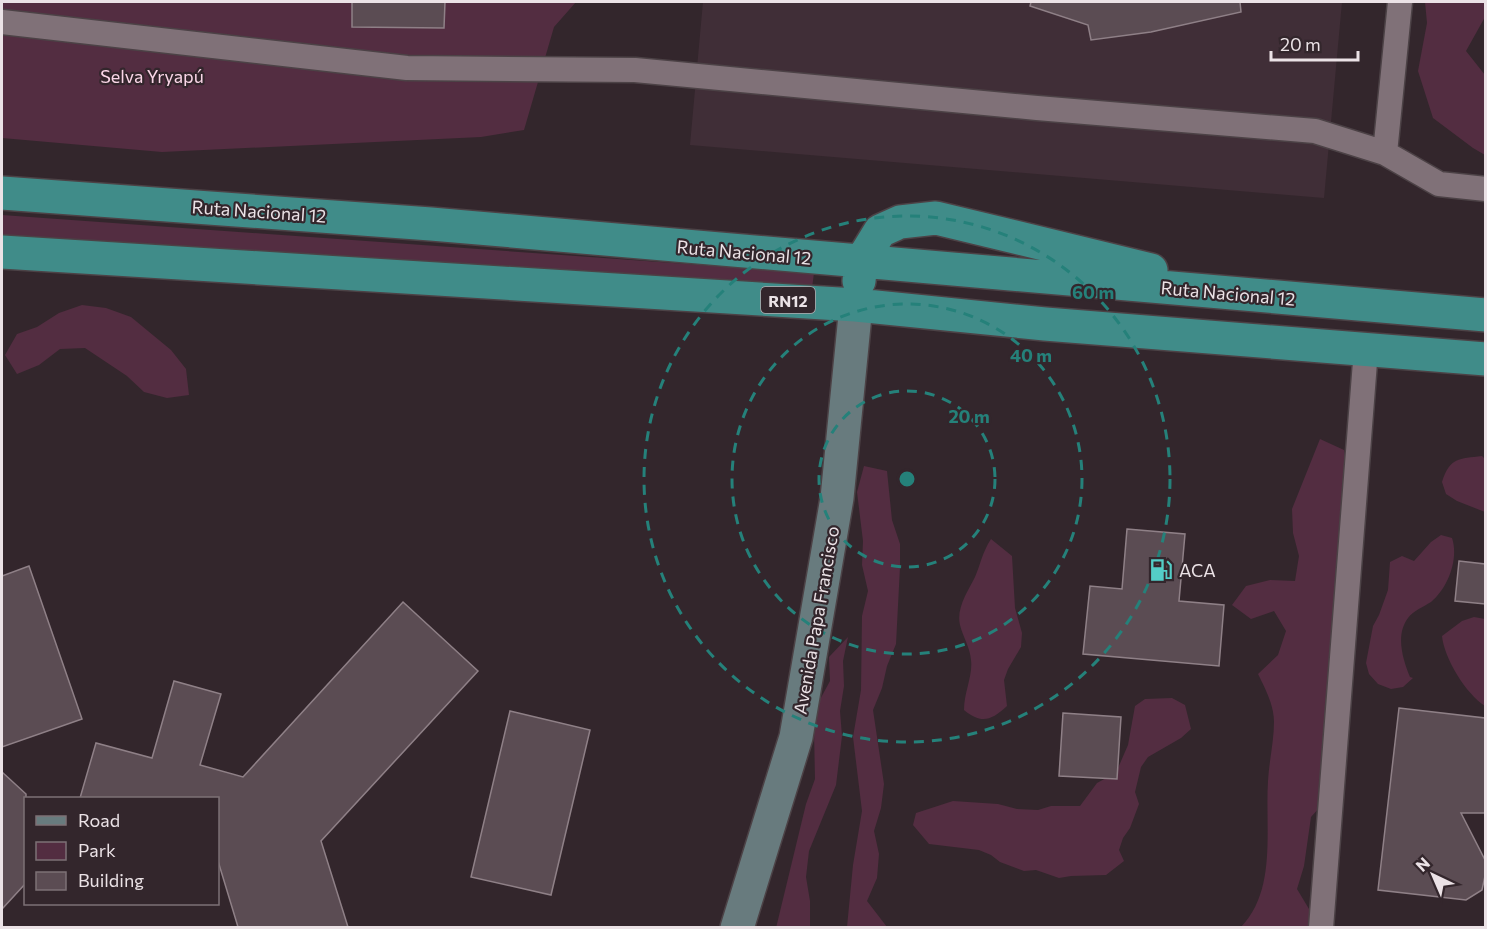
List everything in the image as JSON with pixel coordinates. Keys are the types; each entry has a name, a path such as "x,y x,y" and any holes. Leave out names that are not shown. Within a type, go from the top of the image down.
{"highway":[{"name":"Ruta Nacional 12","path":"2,193 431,224 1485,315"},
{"path":"856,305 861,262 880,231 900,222 936,218 1252,294"},
{"name":"RN12","path":"2,252 856,305 1045,324 1485,359"}],"main road":[{"name":"Avenida Papa Francisco","path":"737,927 796,736 837,498 856,305"}],"street":[{"path":"1385,153 1400,2"},
{"path":"2,22 407,68 635,70 1036,108 1315,131 1385,153 1439,184 1485,189"},
{"path":"1321,927 1366,349"}],"shaded area":[{"path":"703,2 1342,2 1324,198 690,145"}],"green space":[{"name":"Selva Yryapú","path":"2,2 576,2 554,27 524,130 481,137 162,152 2,138"},
{"path":"1425,2 1485,2 1485,17 1466,51 1485,75 1485,155 1433,118 1418,71 1427,23"},
{"path":"2,215 814,273 812,288 2,238"},
{"path":"82,305 106,308 131,317 171,350 186,369 189,395 167,398 144,392 127,376 85,348 60,349 39,365 17,374 5,355 17,334 37,327 59,313"},
{"path":"1320,439 1344,450 1348,474 1327,799 1311,817 1304,866 1297,889 1309,909 1327,927 1241,927 1252,912 1260,895 1267,858 1268,781 1274,716 1271,703 1258,674 1278,655 1286,631 1274,611 1251,619 1232,605 1246,586 1270,580 1295,581 1299,556 1293,533 1292,509"},
{"path":"1482,456 1485,459 1485,512 1446,494 1442,482 1448,468 1456,461"},
{"path":"864,466 887,471 892,520 900,544 896,644 873,710 884,784 881,808 874,831 879,854 877,878 867,901 887,927 847,927 853,865 862,811 853,737 861,690 862,616 868,591 862,565 863,541 857,492"},
{"path":"1441,535 1452,538 1453,564 1447,581 1437,596 1413,613 1404,625 1401,640 1403,655 1410,677 1413,678 1403,687 1391,689 1378,684 1369,674 1366,663 1373,626 1388,590 1390,562 1402,556 1414,561 1431,542"},
{"path":"991,539 1012,556 1015,608 1022,633 1021,647 1004,680 1007,706 991,718 981,719 964,710 971,660 959,619 963,600"},
{"path":"1474,617 1485,619 1485,706 1457,675 1447,655 1442,636 1462,621"},
{"path":"848,637 843,661 844,686 840,711 842,736 836,785 809,851 806,877 810,901 810,927 776,928 806,804 815,779 814,731 817,705 830,681 829,657"},
{"path":"1172,698 1185,705 1191,729 1181,738 1148,757 1141,767 1135,792 1139,804 1119,850 1124,861 1106,875 1059,878 1036,870 1024,871 1000,862 979,850 929,844 913,825 916,813 953,801 1038,810 1051,806 1080,806 1097,783 1118,768 1128,745 1135,706 1145,699"}],"building":[{"path":"352,2 445,2 444,28 352,27"},
{"path":"1031,2 1240,2 1241,12 1151,32 1091,40 1088,25 1030,6"},
{"path":"1127,529 1185,534 1179,601 1224,605 1219,666 1083,654 1090,586 1122,589"},
{"path":"1459,561 1485,564 1485,604 1455,601"},
{"path":"29,566 82,719 2,747 2,576"},
{"path":"403,602 478,671 321,841 348,927 238,927 219,864 219,797 80,797 96,743 152,758 174,681 221,694 200,765 243,777"},
{"path":"1399,708 1485,718 1485,813 1461,813 1485,860 1485,876 1482,890 1466,900 1378,890"},
{"path":"510,711 590,730 551,895 471,877"},
{"path":"1063,713 1121,717 1117,779 1059,776"},
{"path":"2,772 26,794 26,797 24,797 24,885 2,909"}],"place":[{"name":"ACA","path":"1161,570"}]}
